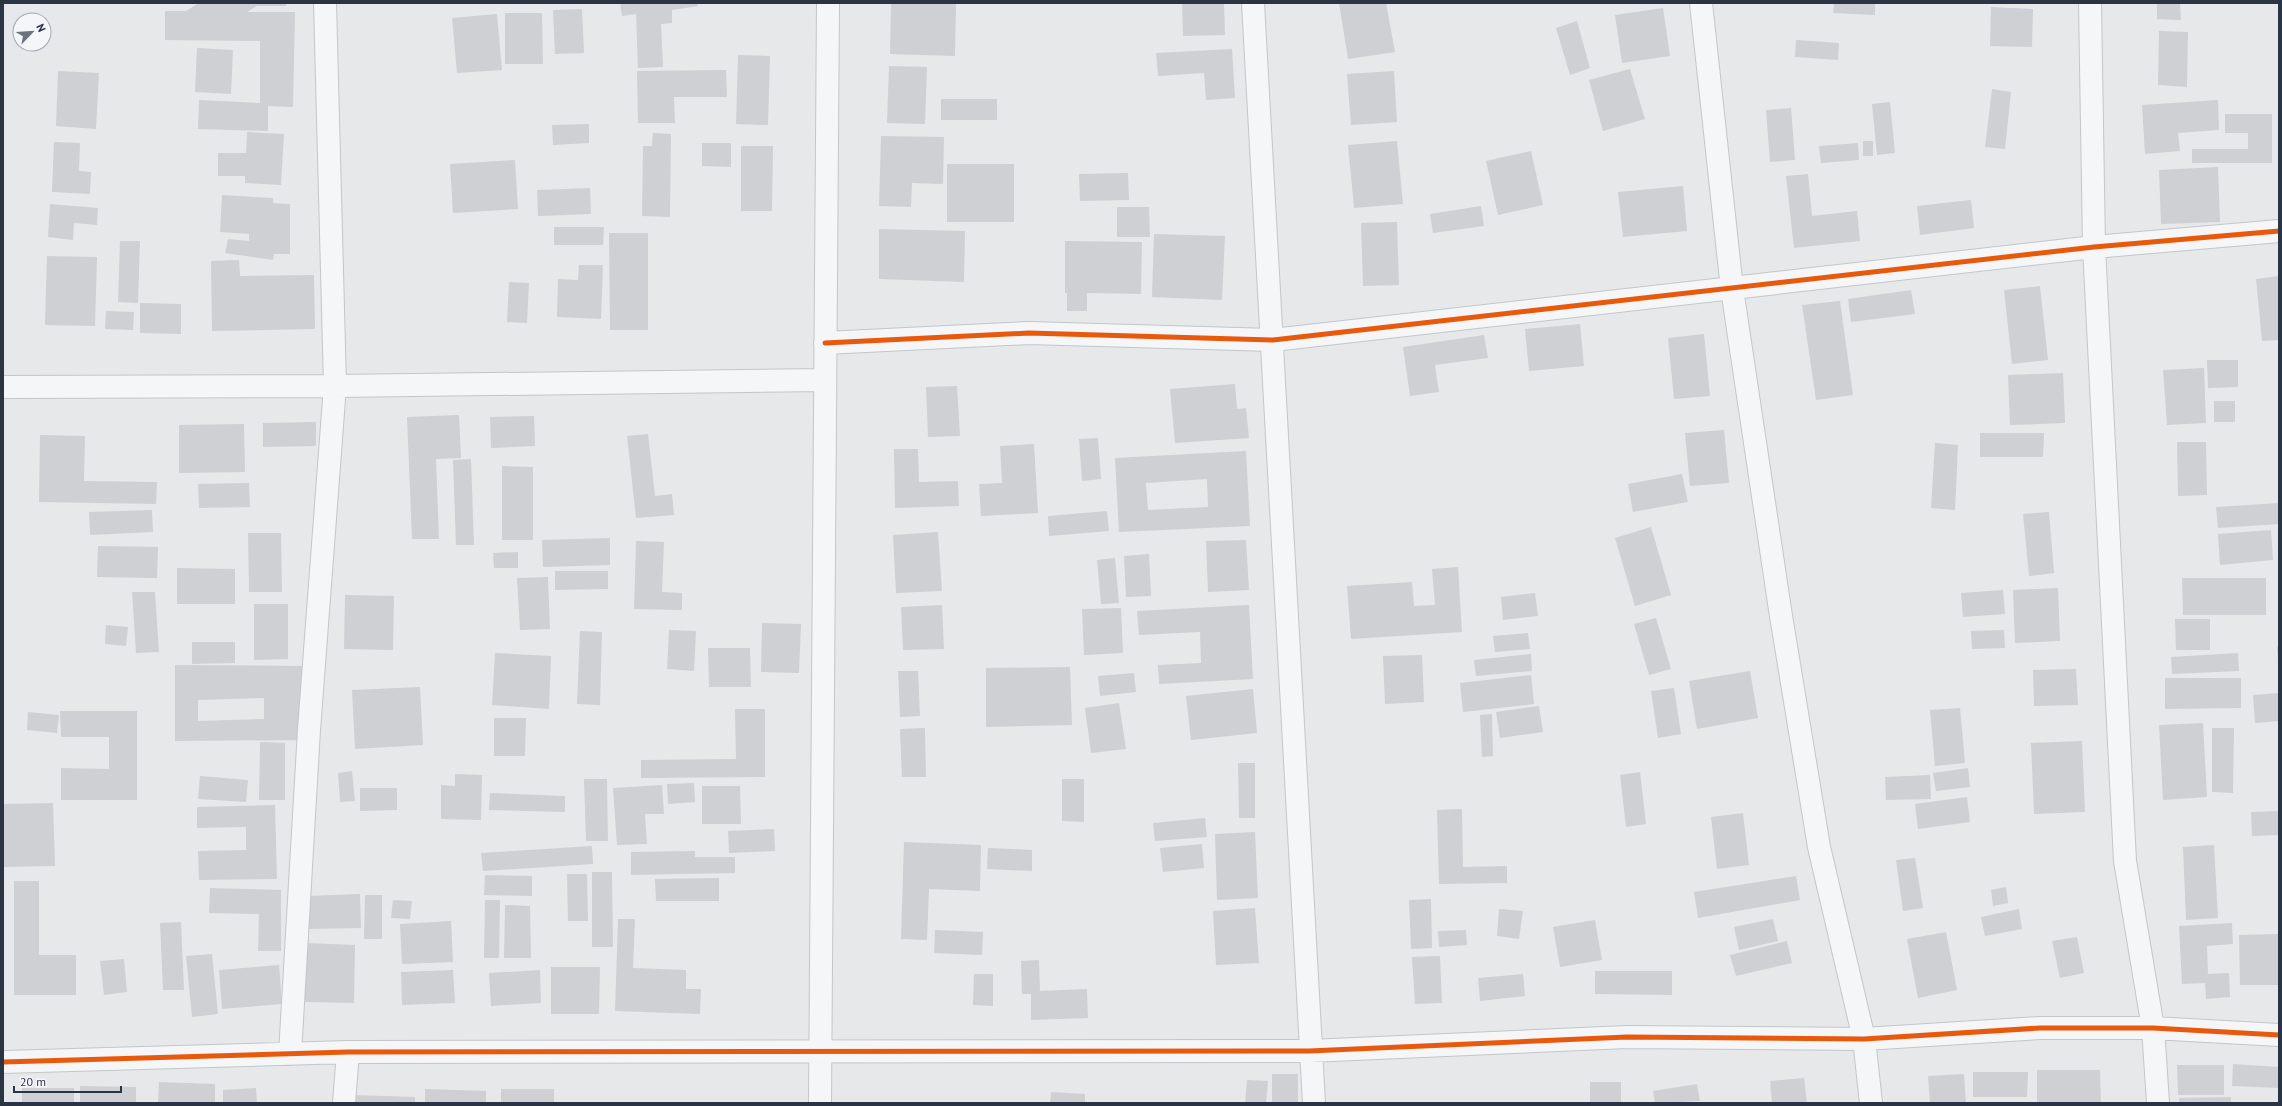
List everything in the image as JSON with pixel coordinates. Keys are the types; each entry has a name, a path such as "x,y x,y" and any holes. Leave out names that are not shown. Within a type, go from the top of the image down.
{"street":[{"path":"290,1054 309,730 335,386 325,3"},
{"path":"820,1103 824,380 828,3"},
{"path":"1253,3 1273,340 1309,1051 1314,1103"},
{"path":"1701,3 1732,289 1819,847 1864,1039 1871,1103"},
{"path":"2090,3 2094,247 2124,861 2153,1028 2158,1103"},
{"path":"825,343 1030,333 1273,340 2094,247 2279,230"},
{"path":"3,387 335,386 824,380"},
{"path":"3,1062 348,1052 1309,1051 1627,1037 1864,1039 2040,1028 2153,1028 2279,1035"},
{"path":"344,1103 348,1052"}],"building":[{"path":"199,3 286,3 286,6 257,6 247,12 295,12 293,107 268,106 268,131 198,129 199,100 260,103 260,41 165,40 165,11 186,11"},
{"path":"620,3 697,3 698,6 672,10 672,23 661,24 663,67 638,68 636,14 622,16"},
{"path":"891,3 956,3 955,56 890,54"},
{"path":"1182,3 1224,3 1225,35 1183,36"},
{"path":"1339,3 1386,3 1395,52 1348,59"},
{"path":"1834,3 1875,3 1875,15 1833,13"},
{"path":"2157,3 2180,3 2181,20 2157,19"},
{"path":"1991,7 2033,9 2032,47 1990,46"},
{"path":"1663,8 1670,56 1622,63 1615,15"},
{"path":"582,9 584,53 555,54 553,10"},
{"path":"505,13 542,13 543,64 505,64"},
{"path":"497,14 502,70 457,73 452,18"},
{"path":"1577,21 1590,68 1570,75 1556,28"},
{"path":"2159,31 2188,32 2187,87 2158,85"},
{"path":"1796,40 1839,43 1838,60 1795,57"},
{"path":"197,48 233,50 231,94 195,92"},
{"path":"1232,49 1235,98 1206,100 1204,73 1158,76 1156,53"},
{"path":"738,55 770,56 768,125 736,124"},
{"path":"889,66 927,67 925,124 887,123"},
{"path":"1630,69 1645,119 1603,131 1589,80"},
{"path":"726,70 727,97 674,97 675,123 638,123 637,71"},
{"path":"58,71 99,73 96,129 56,126"},
{"path":"1394,71 1397,122 1351,125 1347,74"},
{"path":"1992,89 2011,92 2005,149 1985,147"},
{"path":"941,99 997,99 997,120 941,120"},
{"path":"2218,100 2219,130 2178,133 2180,151 2145,154 2142,105"},
{"path":"1890,102 1895,153 1877,155 1872,104"},
{"path":"1791,108 1795,160 1770,162 1766,110"},
{"path":"2225,114 2272,114 2272,163 2192,163 2192,149 2248,149 2248,133 2225,133"},
{"path":"589,124 589,143 553,145 552,125"},
{"path":"247,132 284,134 281,185 245,183 245,176 218,176 218,153 246,153"},
{"path":"653,133 671,134 670,217 642,216 643,146 652,146"},
{"path":"881,136 944,137 943,184 912,183 911,207 879,206"},
{"path":"1397,141 1403,204 1354,208 1348,145"},
{"path":"1863,141 1873,141 1873,156 1863,156"},
{"path":"54,142 80,143 79,171 91,172 90,194 52,192"},
{"path":"702,143 731,143 731,167 702,166"},
{"path":"1858,143 1859,160 1821,163 1819,146"},
{"path":"741,146 773,146 772,211 741,211"},
{"path":"1531,151 1543,205 1498,215 1486,161"},
{"path":"515,160 518,209 453,213 450,164"},
{"path":"947,164 1014,164 1014,222 947,222"},
{"path":"2218,167 2220,222 2161,224 2159,170"},
{"path":"1128,173 1129,200 1080,201 1079,174"},
{"path":"1808,174 1812,216 1857,211 1860,241 1794,248 1786,176"},
{"path":"1683,186 1687,231 1623,237 1618,192"},
{"path":"590,188 591,214 538,216 537,190"},
{"path":"222,195 273,198 273,203 290,204 290,254 274,254 273,260 225,253 228,239 249,241 249,234 220,232"},
{"path":"1971,200 1974,228 1920,235 1917,206"},
{"path":"50,204 98,208 97,225 74,223 73,240 48,237"},
{"path":"1481,206 1484,226 1433,233 1430,214"},
{"path":"1117,207 1149,207 1150,237 1117,237"},
{"path":"1397,222 1399,285 1363,286 1361,223"},
{"path":"554,227 604,227 603,245 554,245"},
{"path":"879,229 965,231 964,282 879,279"},
{"path":"609,233 648,233 648,330 610,330"},
{"path":"1154,234 1225,236 1222,300 1152,297"},
{"path":"120,241 140,241 138,303 118,302"},
{"path":"1065,241 1142,242 1141,294 1087,293 1087,311 1067,311 1067,293 1065,293"},
{"path":"47,256 97,257 95,326 45,325"},
{"path":"239,260 240,276 314,275 315,329 212,331 211,261"},
{"path":"579,265 603,265 601,319 557,317 558,279 578,280"},
{"path":"2279,276 2279,340 2262,341 2256,279"},
{"path":"509,282 529,283 527,323 507,322"},
{"path":"2040,286 2048,360 2012,364 2004,290"},
{"path":"1911,290 1915,314 1851,322 1848,299"},
{"path":"1840,301 1853,395 1816,400 1802,305"},
{"path":"140,303 181,304 181,334 140,333"},
{"path":"106,311 134,312 133,330 105,329"},
{"path":"1580,324 1584,366 1529,371 1525,329"},
{"path":"1704,334 1710,396 1674,399 1668,338"},
{"path":"1484,335 1488,358 1435,365 1439,392 1410,396 1403,347"},
{"path":"2207,360 2238,360 2238,387 2208,388"},
{"path":"2204,368 2206,423 2167,425 2163,370"},
{"path":"2063,373 2065,423 2010,425 2008,375"},
{"path":"1235,384 1237,409 1246,408 1249,438 1175,443 1170,389"},
{"path":"957,386 960,436 928,437 926,387"},
{"path":"2214,401 2235,401 2235,422 2214,422"},
{"path":"459,415 461,458 436,459 439,539 412,539 407,417"},
{"path":"534,416 535,446 491,448 490,417"},
{"path":"316,422 316,446 263,447 263,423"},
{"path":"244,424 245,472 179,473 179,425"},
{"path":"1724,430 1729,483 1690,486 1685,433"},
{"path":"1980,433 2044,433 2043,457 1980,457"},
{"path":"648,434 655,496 672,494 674,515 636,518 627,436"},
{"path":"40,435 85,436 84,481 157,482 156,504 39,502"},
{"path":"1098,438 1101,479 1082,481 1079,439"},
{"path":"2177,442 2206,442 2207,495 2178,496"},
{"path":"1935,443 1958,445 1955,510 1931,508"},
{"path":"1034,444 1038,513 981,516 979,484 1002,483 1000,446"},
{"path":"894,449 918,449 919,482 958,481 959,506 895,508"},
{"path":"1246,451 1250,526 1119,532 1115,458","holes":["1207,479 1208,507 1148,510 1146,483"]},
{"path":"471,459 474,545 456,545 453,460"},
{"path":"502,466 533,467 533,540 502,540"},
{"path":"1682,474 1688,502 1633,512 1628,484"},
{"path":"249,483 250,507 199,508 198,484"},
{"path":"2279,503 2279,524 2218,528 2216,507"},
{"path":"152,510 153,532 90,535 89,512"},
{"path":"1107,511 1109,531 1049,536 1048,516"},
{"path":"2049,512 2054,573 2029,576 2023,514"},
{"path":"1651,527 1671,595 1635,606 1615,538"},
{"path":"2271,530 2273,560 2220,565 2218,534"},
{"path":"938,532 942,591 896,593 893,535"},
{"path":"248,533 281,533 282,592 249,592"},
{"path":"610,538 610,565 543,567 542,540"},
{"path":"1246,540 1249,590 1208,592 1206,541"},
{"path":"636,541 664,542 662,592 682,593 682,610 634,609"},
{"path":"98,546 158,547 157,578 97,577"},
{"path":"518,552 518,568 494,568 493,553"},
{"path":"1149,554 1151,596 1126,597 1124,556"},
{"path":"1115,558 1119,603 1101,604 1097,560"},
{"path":"1458,567 1462,632 1351,639 1347,586 1412,582 1414,606 1435,605 1432,569"},
{"path":"177,568 235,569 235,604 177,604"},
{"path":"555,571 608,571 608,589 555,590"},
{"path":"548,577 550,629 520,630 517,578"},
{"path":"2182,578 2266,578 2266,615 2183,615"},
{"path":"2058,588 2060,641 2015,643 2013,590"},
{"path":"2003,590 2005,614 1963,617 1961,593"},
{"path":"132,592 155,592 159,652 136,653"},
{"path":"1535,593 1538,616 1503,620 1501,597"},
{"path":"345,595 394,596 393,650 344,649"},
{"path":"254,604 288,604 288,659 254,660"},
{"path":"942,605 944,649 903,650 901,607"},
{"path":"1249,605 1253,679 1159,684 1158,665 1201,663 1200,632 1139,635 1137,611"},
{"path":"1121,608 1123,653 1084,655 1082,609"},
{"path":"1656,618 1671,669 1649,675 1634,624"},
{"path":"2175,619 2210,619 2210,650 2176,650"},
{"path":"762,623 801,624 799,673 761,672"},
{"path":"106,625 128,627 126,646 105,644"},
{"path":"669,630 696,631 694,671 667,669"},
{"path":"2004,630 2005,648 1972,649 1971,631"},
{"path":"580,631 602,632 600,705 577,704"},
{"path":"1528,633 1530,649 1495,652 1493,636"},
{"path":"192,642 235,642 235,663 192,664"},
{"path":"2277,647 2279,647 2279,659 2278,659"},
{"path":"708,648 750,648 751,687 709,687"},
{"path":"495,653 551,656 549,709 492,705"},
{"path":"2238,653 2239,671 2172,674 2171,657"},
{"path":"1531,654 1532,671 1476,676 1474,660"},
{"path":"1422,655 1424,702 1385,704 1383,656"},
{"path":"175,665 305,666 302,740 175,741","holes":["264,698 264,719 198,721 198,700"]},
{"path":"1070,667 1072,725 986,727 986,668"},
{"path":"2076,669 2078,705 2034,706 2033,670"},
{"path":"898,671 918,671 920,716 900,717"},
{"path":"1750,671 1758,718 1697,729 1689,681"},
{"path":"1134,673 1136,692 1100,696 1098,676"},
{"path":"1531,675 1534,704 1463,712 1460,683"},
{"path":"2165,678 2241,678 2241,708 2165,709"},
{"path":"420,687 423,745 355,749 352,690"},
{"path":"1674,688 1681,734 1658,738 1651,691"},
{"path":"1253,689 1257,733 1191,740 1186,696"},
{"path":"2279,693 2279,721 2255,723 2253,695"},
{"path":"1119,703 1126,749 1091,753 1085,708"},
{"path":"1539,706 1543,732 1500,738 1496,712"},
{"path":"1960,708 1965,763 1935,766 1930,710"},
{"path":"735,709 765,709 765,777 641,778 641,760 736,759"},
{"path":"60,711 137,711 137,800 61,800 61,768 109,769 109,737 61,737"},
{"path":"28,712 59,715 57,733 27,730"},
{"path":"1492,714 1493,756 1482,757 1480,715"},
{"path":"494,718 526,718 525,756 494,756"},
{"path":"2203,723 2207,797 2163,800 2159,725"},
{"path":"925,728 926,777 902,777 900,729"},
{"path":"2212,728 2234,728 2233,793 2212,792"},
{"path":"2082,741 2085,812 2034,814 2031,743"},
{"path":"260,742 285,743 285,800 259,800"},
{"path":"1238,763 1255,763 1255,818 1239,818"},
{"path":"1968,768 1970,787 1936,791 1933,773"},
{"path":"352,771 355,801 340,802 338,773"},
{"path":"1640,772 1646,824 1626,827 1620,775"},
{"path":"455,774 482,775 481,820 441,819 441,785 455,786"},
{"path":"1930,775 1931,799 1886,800 1885,777"},
{"path":"200,776 248,780 246,802 198,799"},
{"path":"584,779 607,779 608,841 586,841"},
{"path":"1062,779 1084,779 1084,822 1062,821"},
{"path":"694,783 695,802 668,804 667,784"},
{"path":"662,785 664,814 645,814 647,844 617,845 613,788"},
{"path":"702,786 740,786 741,824 702,824"},
{"path":"360,788 397,788 397,810 360,811"},
{"path":"490,793 565,796 565,812 489,810"},
{"path":"1967,797 1970,822 1918,829 1915,804"},
{"path":"53,803 55,866 4,867 3,804"},
{"path":"275,805 277,879 199,880 198,851 246,850 246,827 197,828 197,807"},
{"path":"1462,809 1463,867 1507,866 1507,883 1439,884 1437,810"},
{"path":"2279,811 2279,835 2252,836 2251,812"},
{"path":"1743,813 1749,865 1717,869 1711,817"},
{"path":"1205,818 1207,837 1155,841 1153,823"},
{"path":"774,829 775,851 729,853 728,831"},
{"path":"1255,832 1258,898 1217,900 1215,834"},
{"path":"904,842 981,845 980,891 929,889 927,940 901,939"},
{"path":"1202,844 1204,868 1163,872 1160,848"},
{"path":"2214,845 2218,918 2186,920 2183,847"},
{"path":"592,846 593,864 483,871 481,853"},
{"path":"988,848 1032,850 1032,871 987,869"},
{"path":"695,851 695,857 735,857 735,873 631,875 631,852"},
{"path":"1915,858 1923,908 1903,911 1896,860"},
{"path":"592,872 612,872 613,947 592,947"},
{"path":"567,874 587,874 588,921 568,921"},
{"path":"485,875 532,876 532,896 484,895"},
{"path":"1796,876 1800,900 1698,918 1694,892"},
{"path":"719,878 719,901 656,901 655,879"},
{"path":"14,881 39,881 39,955 76,955 76,995 14,995"},
{"path":"2006,887 2008,903 1993,906 1991,890"},
{"path":"210,888 281,890 281,951 258,951 259,914 209,913"},
{"path":"360,894 361,928 307,929 306,896"},
{"path":"365,895 382,895 382,939 364,939"},
{"path":"1431,899 1432,948 1411,949 1409,900"},
{"path":"393,900 412,901 410,919 391,918"},
{"path":"485,900 500,900 499,958 484,958"},
{"path":"505,905 530,906 531,958 504,958"},
{"path":"1255,908 1259,963 1216,965 1213,911"},
{"path":"1499,909 1523,911 1519,939 1497,936"},
{"path":"2019,909 2022,929 1985,936 1981,917"},
{"path":"618,919 635,919 633,968 686,970 686,989 701,989 700,1014 615,1011"},
{"path":"1773,919 1778,941 1739,950 1734,927"},
{"path":"1595,920 1602,960 1560,967 1553,927"},
{"path":"451,921 453,962 402,964 400,924"},
{"path":"181,922 184,990 163,990 160,923"},
{"path":"2232,923 2233,944 2207,946 2208,974 2229,973 2230,997 2206,999 2205,983 2182,984 2179,926"},
{"path":"935,930 983,932 982,955 934,953"},
{"path":"1466,930 1467,945 1439,947 1438,931"},
{"path":"1946,932 1957,990 1918,998 1907,939"},
{"path":"2279,934 2279,985 2240,985 2239,935"},
{"path":"2077,937 2084,973 2060,978 2052,941"},
{"path":"1787,941 1792,963 1736,976 1730,955"},
{"path":"305,943 355,945 354,1003 305,1002"},
{"path":"212,954 218,1014 192,1017 186,956"},
{"path":"1440,956 1442,1003 1415,1004 1412,957"},
{"path":"124,959 127,992 104,995 100,961"},
{"path":"1039,960 1040,991 1087,989 1088,1018 1031,1020 1031,994 1022,994 1021,961"},
{"path":"279,965 282,1004 222,1009 219,970"},
{"path":"551,967 600,967 599,1014 551,1014"},
{"path":"453,970 455,1003 402,1005 401,972"},
{"path":"540,970 541,1003 491,1006 489,973"},
{"path":"1595,971 1672,971 1672,995 1595,994"},
{"path":"974,974 993,974 993,1006 973,1005"},
{"path":"1523,974 1525,996 1480,1001 1478,978"},
{"path":"2233,1064 2279,1067 2279,1088 2232,1086"},
{"path":"2177,1065 2224,1065 2224,1095 2178,1095"},
{"path":"2037,1070 2100,1070 2101,1103 2037,1102"},
{"path":"1973,1072 2028,1072 2027,1097 1973,1097"},
{"path":"1272,1074 1298,1074 1298,1103 1272,1103"},
{"path":"1964,1074 1966,1103 1930,1103 1928,1076"},
{"path":"1804,1078 1807,1103 1772,1103 1770,1081"},
{"path":"1247,1080 1268,1081 1266,1103 1245,1103"},
{"path":"159,1082 215,1084 215,1103 158,1103"},
{"path":"1590,1082 1621,1082 1621,1103 1590,1103"},
{"path":"1697,1084 1700,1101 1655,1103 1653,1091"},
{"path":"80,1086 136,1087 136,1103 80,1103"},
{"path":"22,1088 74,1088 74,1103 22,1103"},
{"path":"256,1088 257,1103 223,1103 223,1090"},
{"path":"425,1089 486,1091 486,1103 425,1103"},
{"path":"501,1089 554,1089 554,1103 501,1103"},
{"path":"1051,1092 1085,1094 1085,1103 1050,1103"},
{"path":"352,1095 415,1097 415,1103 352,1103"},
{"path":"2231,1097 2231,1103 2179,1103 2179,1098"}],"cycle path":[{"path":"825,343 1029,333 1273,340 2094,247 2279,231"},
{"path":"3,1062 348,1052 1309,1051 1627,1037 1864,1039 2040,1028 2153,1028 2279,1035"}]}
